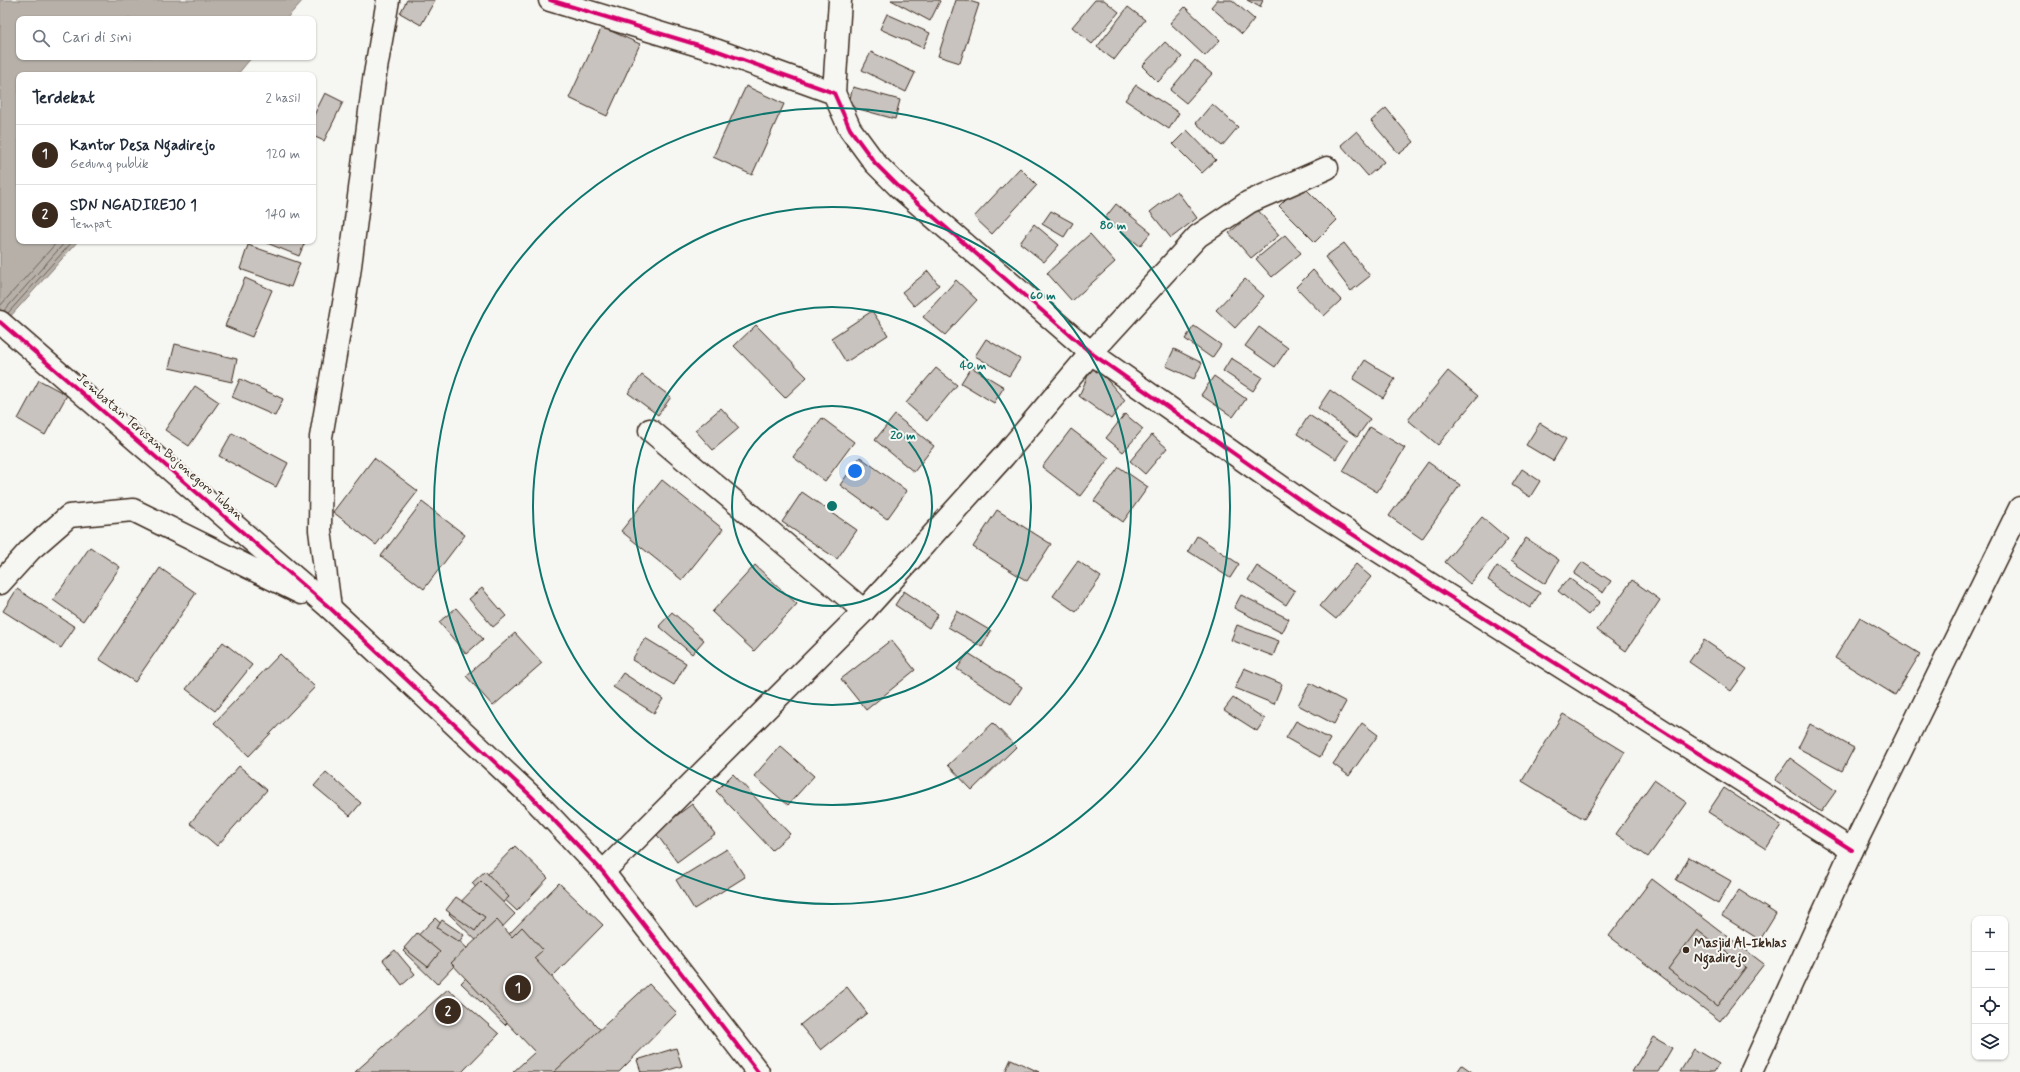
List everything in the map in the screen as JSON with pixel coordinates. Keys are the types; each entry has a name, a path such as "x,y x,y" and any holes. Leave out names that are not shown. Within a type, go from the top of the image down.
{"street":[{"path":"330,608 320,530 322,437 349,274 374,80 388,0"},
{"path":"550,0 718,51 834,94"},
{"path":"840,0 834,94 850,129 875,162 899,187 1091,353 1307,504 1444,594 1852,850"},
{"path":"603,872 864,611 1004,456 1091,353 1198,236 1249,202 1327,168"},
{"name":"Jembatan Terusan Bojonegoro Tuban","path":"0,322 330,608"},
{"path":"650,430 864,611"},
{"path":"1751,1072 1852,850 2020,508"},
{"path":"0,583 30,550 69,516 133,510 330,608 525,791 603,872 758,1072"}],"water":[{"path":"0,0 303,0 289,16 16,16 16,60 250,60 240,72 16,72 16,244 75,244 0,328"}],"building":[{"path":"407,0 435,0 421,25 400,13"},
{"path":"891,0 938,0 940,1 930,21"},
{"path":"956,0 966,0 979,4 960,63 938,56"},
{"path":"1095,0 1104,0 1119,12 1092,44 1072,27"},
{"path":"1217,0 1232,0 1254,19 1242,34 1211,7"},
{"path":"1247,0 1263,0 1260,7"},
{"path":"1128,7 1145,20 1114,60 1097,47"},
{"path":"1185,7 1220,40 1205,56 1170,23"},
{"path":"887,14 930,33 923,48 880,29"},
{"path":"602,27 640,44 607,116 569,98"},
{"path":"1165,42 1182,57 1158,82 1142,66"},
{"path":"871,52 915,73 906,92 862,70"},
{"path":"1195,60 1212,74 1186,103 1170,90"},
{"path":"1136,85 1179,113 1169,129 1125,100"},
{"path":"746,86 784,104 752,175 713,157"},
{"path":"853,87 900,100 895,119 848,106"},
{"path":"325,93 343,102 324,141 316,137 316,111"},
{"path":"1212,104 1238,127 1222,146 1196,123"},
{"path":"1386,108 1414,142 1399,154 1371,121"},
{"path":"1187,130 1216,160 1202,173 1173,144"},
{"path":"1357,131 1384,162 1368,176 1341,145"},
{"path":"1020,168 1037,185 992,234 974,217"},
{"path":"1301,184 1337,220 1315,242 1279,206"},
{"path":"1177,191 1197,218 1171,238 1150,212"},
{"path":"1116,204 1151,232 1140,246 1105,218"},
{"path":"1257,209 1279,235 1251,258 1229,233"},
{"path":"1051,211 1073,223 1064,237 1042,224"},
{"path":"1034,224 1059,245 1044,262 1020,243"},
{"path":"1090,234 1115,262 1072,301 1047,273"},
{"path":"1285,235 1301,253 1272,277 1256,259"},
{"path":"1344,243 1370,276 1351,291 1325,257"},
{"path":"269,244 304,244 299,256"},
{"path":"248,245 300,263 291,287 240,269"},
{"path":"1313,270 1341,300 1324,316 1296,287"},
{"path":"928,271 939,285 914,306 902,292"},
{"path":"245,278 272,290 252,337 225,326"},
{"path":"1245,279 1264,296 1235,328 1216,310"},
{"path":"956,280 977,300 945,335 923,317"},
{"path":"872,311 888,335 846,362 831,338"},
{"path":"756,325 807,377 785,398 734,346"},
{"path":"1194,326 1221,345 1212,358 1185,339"},
{"path":"1259,327 1288,348 1275,367 1245,346"},
{"path":"986,339 1020,359 1009,376 975,356"},
{"path":"175,344 237,359 232,382 169,368"},
{"path":"1174,349 1202,363 1194,379 1166,366"},
{"path":"1231,358 1262,377 1253,391 1223,371"},
{"path":"1365,360 1395,379 1383,398 1353,379"},
{"path":"1093,364 1125,400 1111,419 1079,396"},
{"path":"971,367 1004,387 994,403 961,383"},
{"path":"936,368 957,385 927,421 906,403"},
{"path":"1448,371 1478,396 1438,445 1408,420"},
{"path":"642,375 671,397 658,415 628,393"},
{"path":"1214,376 1246,399 1233,417 1201,395"},
{"path":"240,379 283,399 275,416 232,397"},
{"path":"39,380 67,395 45,435 18,419"},
{"path":"195,386 219,402 189,446 165,430"},
{"path":"1330,390 1370,419 1357,437 1318,408"},
{"path":"721,408 739,428 713,450 695,430"},
{"path":"1125,414 1143,429 1123,452 1106,438"},
{"path":"895,415 934,446 914,472 875,440"},
{"path":"1309,415 1348,441 1336,459 1297,434"},
{"path":"822,418 854,442 825,481 793,457"},
{"path":"1540,423 1566,439 1553,461 1526,445"},
{"path":"1370,427 1405,448 1377,492 1343,471"},
{"path":"1071,429 1109,458 1080,496 1042,467"},
{"path":"232,433 288,463 276,487 219,456"},
{"path":"1152,435 1167,448 1145,474 1130,461"},
{"path":"860,457 907,491 887,519 840,485"},
{"path":"374,458 418,491 376,545 333,512"},
{"path":"1428,462 1460,485 1422,539 1389,516"},
{"path":"1119,467 1148,487 1123,522 1094,501"},
{"path":"1522,469 1540,481 1530,497 1512,485"},
{"path":"662,480 723,529 682,580 621,531"},
{"path":"802,492 857,530 837,559 782,522"},
{"path":"422,502 465,535 424,589 381,556"},
{"path":"997,510 1051,544 1027,581 973,547"},
{"path":"1482,517 1508,539 1470,584 1445,562"},
{"path":"1197,536 1239,564 1230,578 1188,551"},
{"path":"1526,538 1559,560 1545,584 1511,561"},
{"path":"90,547 120,567 83,621 53,600"},
{"path":"1078,561 1101,577 1076,612 1053,596"},
{"path":"1582,562 1611,581 1603,593 1574,574"},
{"path":"1356,564 1371,577 1336,619 1320,606"},
{"path":"755,565 797,604 754,651 712,612"},
{"path":"1257,566 1295,591 1286,605 1248,580"},
{"path":"1497,566 1540,593 1530,608 1488,580"},
{"path":"160,568 196,593 135,682 99,659"},
{"path":"1569,578 1600,602 1588,615 1558,591"},
{"path":"1632,580 1660,600 1626,651 1597,630"},
{"path":"482,588 506,616 493,627 469,599"},
{"path":"17,589 75,627 61,648 3,611"},
{"path":"904,591 938,614 929,628 895,605"},
{"path":"1241,595 1289,619 1282,633 1234,608"},
{"path":"456,608 483,639 466,654 439,622"},
{"path":"957,611 991,631 982,647 948,627"},
{"path":"672,612 704,640 692,654 659,626"},
{"path":"1860,617 1920,654 1895,695 1835,658"},
{"path":"1237,625 1279,641 1273,656 1231,640"},
{"path":"515,633 542,663 493,706 466,676"},
{"path":"645,638 686,663 674,685 632,660"},
{"path":"891,640 915,670 866,710 841,679"},
{"path":"1704,640 1747,669 1731,691 1689,662"},
{"path":"223,642 252,665 215,711 186,689"},
{"path":"968,653 1022,687 1011,704 957,669"},
{"path":"280,654 315,687 249,756 214,723"},
{"path":"1244,668 1282,684 1274,704 1235,688"},
{"path":"623,673 663,699 654,713 613,687"},
{"path":"1310,683 1346,702 1334,724 1298,705"},
{"path":"1233,698 1265,719 1257,731 1224,710"},
{"path":"1563,714 1625,752 1584,819 1522,781"},
{"path":"1296,721 1330,739 1320,757 1286,738"},
{"path":"993,723 1016,747 972,790 948,765"},
{"path":"1362,723 1378,735 1349,776 1333,764"},
{"path":"1810,724 1854,748 1842,771 1798,748"},
{"path":"780,746 814,776 788,805 754,776"},
{"path":"1790,758 1836,791 1821,812 1775,780"},
{"path":"239,766 267,790 217,846 190,823"},
{"path":"326,772 361,803 350,816 314,786"},
{"path":"733,774 790,834 772,850 716,791"},
{"path":"1654,780 1687,803 1648,857 1616,834"},
{"path":"1724,788 1781,825 1766,849 1708,812"},
{"path":"692,804 715,834 677,862 655,832"},
{"path":"515,846 548,878 517,911 483,879"},
{"path":"727,849 745,877 694,909 676,880"},
{"path":"1689,857 1731,881 1718,904 1676,880"},
{"path":"485,871 509,897 495,909 472,883"},
{"name":"Masjid Al-Ikhlas Ngadirejo","path":"1652,879 1764,964 1720,1021 1609,936"},
{"path":"481,881 515,914 483,947 449,914"},
{"path":"559,883 603,925 505,1025 461,983"},
{"path":"1739,890 1776,914 1760,940 1722,916"},
{"path":"456,897 485,917 475,931 446,910"},
{"path":"435,918 469,950 437,984 403,951"},
{"path":"442,920 464,935 459,942 437,928"},
{"path":"497,920 512,937 522,927 543,950 534,958 619,1050 595,1072 513,1072 535,1052 451,963"},
{"path":"1697,930 1746,967 1717,1006 1668,969"},
{"path":"417,933 440,952 428,967 404,948"},
{"path":"395,950 415,974 402,985 383,960"},
{"path":"649,984 677,1013 619,1072 554,1072"},
{"path":"847,987 867,1013 821,1050 800,1025"},
{"path":"448,989 499,1034 462,1072 355,1072"},
{"path":"1653,1037 1672,1048 1658,1072 1632,1072"},
{"path":"676,1048 682,1066 662,1072 641,1072 637,1060"},
{"path":"1694,1049 1719,1064 1714,1072 1680,1072"},
{"path":"1011,1059 1039,1072 1005,1072"},
{"path":"1462,1065 1472,1072 1457,1072"}],"cycle path":[{"path":"550,0 718,51 834,93 850,129 875,163 899,187 1091,353 1307,505 1852,850"},
{"path":"0,322 330,608 531,796 603,872 758,1072"}],"place":[{"name":"Masjid Al-Ikhlas Ngadirejo","path":"1686,950"},
{"name":"Kantor Desa Ngadirejo","path":"518,988"},
{"name":"SDN NGADIREJO 1","path":"448,1011"}]}
